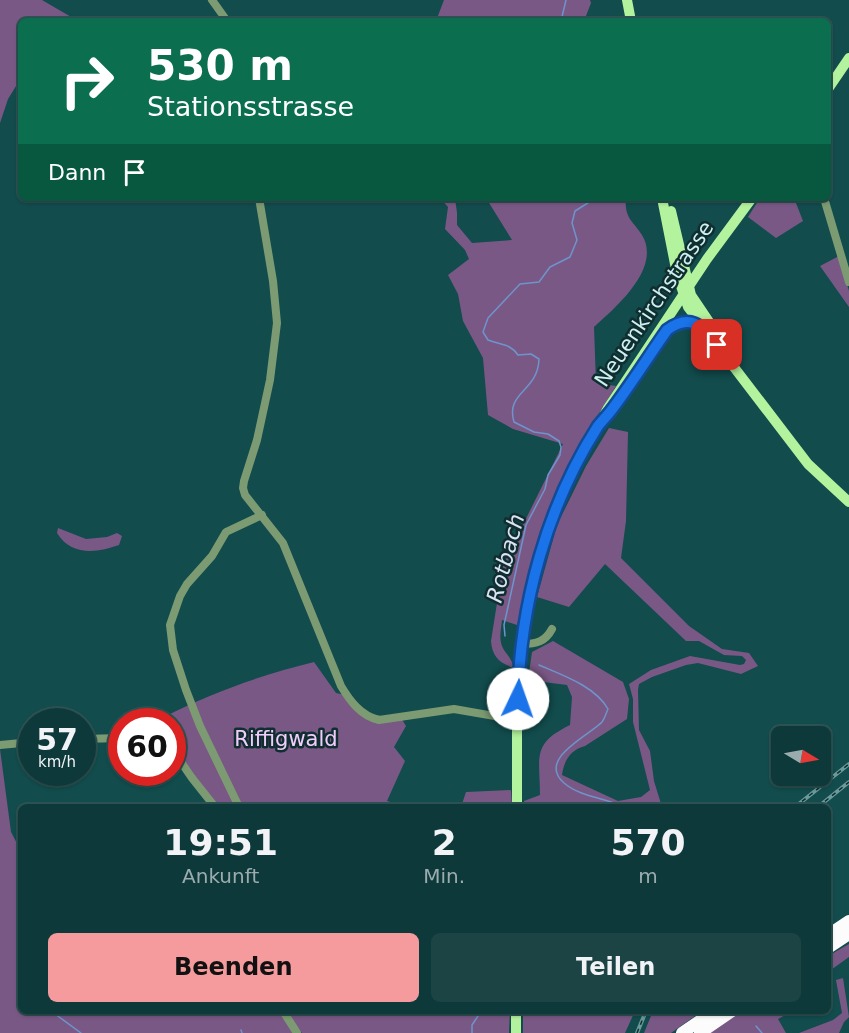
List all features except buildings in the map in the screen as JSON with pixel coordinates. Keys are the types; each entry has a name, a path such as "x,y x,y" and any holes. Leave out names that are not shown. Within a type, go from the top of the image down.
{"highway":[{"path":"831,932 849,921"},
{"path":"831,946 849,934"},
{"path":"682,1033 710,1014"},
{"path":"700,1033 728,1014"}],"main road":[{"path":"627,0 630,18"},
{"path":"831,85 849,58"},
{"path":"663,201 677,274 703,327 808,464 849,502"},
{"path":"669,201 681,253 687,294 749,380 757,395"},
{"path":"742,212 750,201"},
{"name":"Neuenkirchstrasse","path":"600,424 667,330 707,259 742,212"},
{"name":"Neuenkirchstrasse","path":"517,804 517,720 522,644 531,592 549,530 574,471 608,408 673,309 729,238 742,212"},
{"path":"681,253 685,258 693,261 707,259"},
{"path":"673,309 677,274"},
{"path":"667,330 683,322 703,327"},
{"path":"516,1014 516,1033"}],"street":[{"path":"212,0 225,18"},
{"path":"260,201 273,281 277,323 270,380 257,440 244,481 243,488 246,495 283,543 341,686 353,704 369,718 379,720 454,708 517,720"},
{"path":"825,201 849,282"},
{"path":"238,804 200,726 173,650 170,625 180,596 187,584 212,556 226,532 262,515"},
{"path":"522,644 539,643 548,636 552,629"},
{"path":"0,745 18,743"},
{"path":"186,769 213,804"},
{"path":"285,1014 297,1033"}],"green space":[{"path":"0,0 42,0 73,18 18,18 18,83 8,99 0,123"},
{"path":"444,0 590,0 591,3 585,18 437,18"},
{"path":"443,201 455,201 457,225 472,243 512,240 488,201 626,201 628,215 642,235 647,248 646,260 634,286 594,327 596,383 616,386 587,432 552,503 517,625 502,620 501,643 514,668 497,658 491,641 503,565 563,444 513,429 488,415 483,358 463,321 458,294 448,275 469,259 465,250 445,229 448,207"},
{"path":"758,201 795,201 803,221 776,238 748,217"},
{"path":"839,256 849,291 849,307 820,266"},
{"path":"609,428 628,432 626,521 621,558 689,626 722,649 749,653 758,666 741,674 698,663 652,677 639,684 639,730 650,751 654,781 661,804 524,804 524,801 540,795 540,753 543,745 549,739 570,725 572,697 567,685 528,680 532,652 553,641 623,682 629,699 627,719 572,753 564,765 562,775 618,801 641,797 650,790 633,722 633,699 629,684 651,670 690,656 740,665 746,660 742,656 724,655 699,641 686,641 605,564 569,607 537,597 557,525 586,466"},
{"path":"58,528 86,539 107,537 117,533 122,536 119,545 102,550 85,551 70,546 57,533"},
{"name":"Riffigwald","path":"314,662 336,693 345,695 363,714 401,718 406,726 394,747 405,761 387,801 398,804 215,804 186,763 186,708 184,708 236,686"},
{"path":"0,749 11,832 18,845 18,1014 282,1014 297,1033 0,1033"},
{"path":"511,790 512,804 462,804 466,792"},
{"path":"849,944 849,957 831,970 831,954"},
{"path":"843,978 849,1017 839,1033 799,1033 833,1020 842,1013 836,980"},
{"path":"286,1014 510,1014 509,1033 302,1033"},
{"path":"523,1014 634,1014 625,1033 523,1033"},
{"path":"652,1014 698,1014 671,1033 644,1033"},
{"path":"736,1014 787,1014 778,1019 786,1033 707,1033"}],"waterway":[{"name":"Rotbach","path":"562,18 566,0"},
{"name":"Rotbach","path":"505,636 504,625 526,525 545,489 548,475 560,455 561,447 559,441 548,434 534,432 514,422 512,412 514,404 533,379 539,359 531,354 518,355 508,346 488,340 483,332 488,318 520,284 539,282 550,267 570,257 577,240 572,223 575,211 591,201"},
{"name":"Rotbach","path":"539,665 587,688 608,709 602,722 568,748 556,765 557,774 570,788 617,804"},
{"path":"55,1014 81,1033"},
{"path":"472,1033 472,1025 478,1016"},
{"name":"Rotbach","path":"756,1026 762,1033"}],"railway":[{"path":"799,804 849,764"},
{"path":"822,804 849,782"},
{"path":"637,1033 645,1014"}],"route":[{"path":"518,699 520,654 525,620 540,556 564,492 584,451 600,424 672,326 686,322 703,327 717,345"}]}
